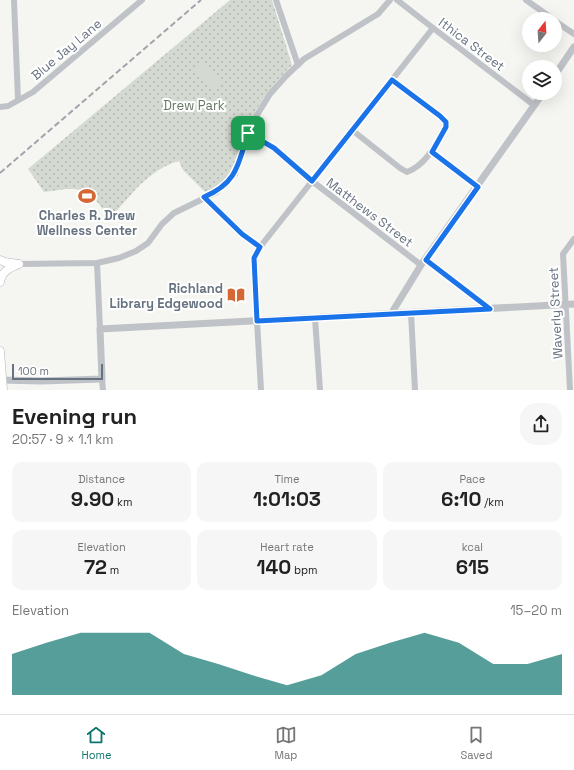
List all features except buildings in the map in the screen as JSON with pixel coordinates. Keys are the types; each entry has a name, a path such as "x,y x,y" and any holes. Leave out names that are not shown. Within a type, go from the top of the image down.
{"main road":[{"path":"0,260 19,264"},
{"path":"0,282 1,276 4,272 19,264"},
{"path":"0,351 1,380 3,390"}],"street":[{"path":"14,0 18,100"},
{"name":"Blue Jay Lane","path":"0,108 8,106 33,92 142,0"},
{"path":"276,0 298,65"},
{"path":"19,264 97,263 136,252 148,243 162,224 174,213 204,197 217,192 235,174 248,133 257,115 270,94 286,76 304,60 378,14 390,0"},
{"name":"Ithica Street","path":"398,0 432,28 534,105"},
{"path":"526,0 543,12"},
{"path":"562,26 574,34"},
{"path":"262,390 254,258 260,247 432,28"},
{"path":"562,65 574,47"},
{"path":"352,130 407,172 415,169 432,152 446,127 446,122 392,80"},
{"path":"391,314 424,263 538,100"},
{"name":"Matthews Street","path":"248,133 274,148 312,181 490,309"},
{"path":"432,152 478,187"},
{"path":"204,197 242,234 260,247"},
{"name":"Waverly Street","path":"570,390 563,254 574,239"},
{"path":"97,263 103,390"},
{"path":"100,329 574,304"},
{"path":"411,313 415,390"},
{"path":"315,318 320,390"},
{"path":"1,380 42,381 102,379"}],"green space":[{"name":"Drew Park","path":"230,0 272,0 292,65 280,77 259,105 246,131 236,162 225,180 216,187 205,192 183,170 179,161 172,163 158,170 140,185 117,210 109,216 93,197 83,190 72,189 44,192 28,169"},
{"path":"203,60 223,82 214,90 194,69"}],"railway":[{"path":"0,173 201,0"}],"place":[{"name":"Charles R. Drew Wellness Center","path":"87,196"},
{"name":"Richland Library Edgewood","path":"236,295"}],"route":[{"path":"392,80 446,122 446,127 432,152 478,187 426,260 490,309 257,321 254,258 260,247 242,234 204,197 217,192 235,174 248,133 274,148 312,181 392,80"}]}
